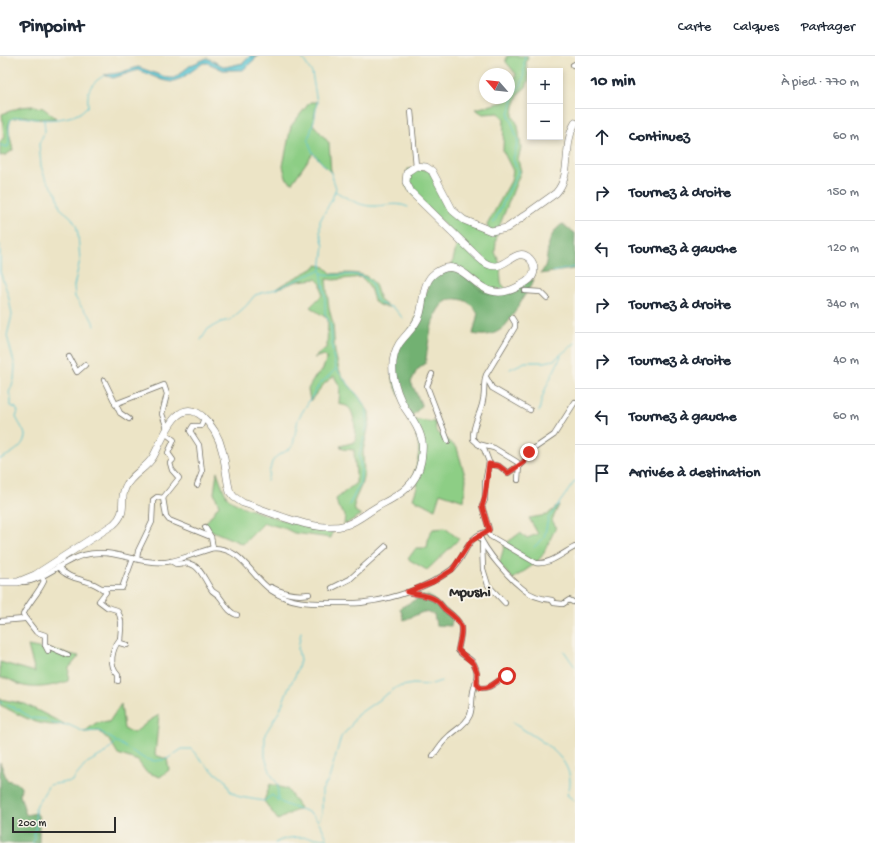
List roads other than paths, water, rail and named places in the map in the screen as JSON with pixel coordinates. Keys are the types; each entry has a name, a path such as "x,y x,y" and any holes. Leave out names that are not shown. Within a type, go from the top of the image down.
{"highway":[{"path":"0,582 18,582 47,568 119,520 124,510 126,487 150,462 166,431 176,417 184,411 193,411 204,418 212,428 220,443 229,487 233,495 243,503 312,526 332,528 351,522 402,493 414,482 421,461 422,439 402,402 394,379 393,366 395,354 399,346 414,327 420,314 428,280 437,271 453,268 462,270 488,291 499,294 510,291 528,282 533,276 534,269 532,262 524,255 518,255 496,266 488,265 408,188 406,175 410,168 416,166 423,166 430,169 450,206 460,217 491,231 503,230 556,193 562,186 566,173 568,142 575,123"}],"street":[{"path":"411,110 416,166"},
{"path":"525,292 541,292 547,298"},
{"path":"487,532 489,530 482,506 485,500 485,482 489,464 484,449 476,444 473,439 473,433 477,414 483,401 486,377 515,327 515,323 512,318"},
{"path":"69,357 76,372 85,365"},
{"path":"432,374 428,386 448,441"},
{"path":"486,377 492,388 530,410"},
{"path":"104,380 113,395 115,404 120,412 129,420"},
{"path":"115,404 164,385 167,394 162,414 166,431 174,440 168,452 173,460 170,463 172,470 179,478 163,498 166,518 211,537"},
{"path":"489,464 499,466 508,473 524,462 529,452 554,435 575,402"},
{"path":"197,485 202,472 199,445 190,431 193,426 201,426 204,418"},
{"path":"476,444 485,445 504,453 519,465"},
{"path":"518,480 519,465"},
{"path":"102,588 122,588 152,522 153,500 157,497 163,498"},
{"path":"205,527 211,537 213,548"},
{"path":"18,582 28,582 77,557 94,553 103,552 135,559 171,561 213,548 227,549 236,554 277,594 294,601 307,603 366,603 407,592 433,582 452,570 471,541 479,535 487,532"},
{"path":"487,532 490,536 536,563 543,564 549,562 575,547"},
{"path":"479,535 482,544 483,569 488,585 505,603"},
{"path":"482,544 523,589 540,598 552,600 554,603 563,604 569,600 573,602"},
{"path":"332,588 350,579 386,546"},
{"path":"171,561 176,564 187,562 200,569 211,591 217,594 230,611 238,615"},
{"path":"58,567 65,576 89,581 106,592 99,601 107,607 117,610 121,616 120,643 127,645"},
{"path":"42,576 44,581 40,590 26,608 23,615 24,619 36,632 45,635 45,644 48,650"},
{"path":"263,582 279,591 301,595 309,594"},
{"path":"407,592 435,599 441,604 444,610 459,620 462,628 462,636 458,650 474,664 477,684 480,688 489,688 502,677 513,675"},
{"path":"0,621 24,619"},
{"path":"118,681 118,675 113,670 111,662 114,646 120,639"},
{"path":"45,644 68,655"},
{"path":"433,756 448,737 468,719 471,710 472,695 477,680"}],"water":[{"path":"250,56 258,56 243,70 223,70 208,63 203,63 182,78 171,82 138,70 113,78 104,75 119,73 138,67 168,78 174,78 191,65 207,58 225,67 243,63"}],"waterway":[{"path":"301,56 312,73 317,102 315,117 308,141 313,153 331,173 336,188 320,221 320,232 324,246 321,270 325,296 325,314 331,326 333,356 336,369 359,397 367,410 367,426 359,456 361,468 360,484 349,505"},
{"path":"494,222 518,172 513,159 518,141 509,115 515,91 522,84 525,56"},
{"path":"0,145 8,147 9,126 11,119 20,117 40,120 57,119 73,116 79,113 88,106 88,95 90,88 96,81 105,75"},
{"path":"44,120 45,131 39,144 41,166 45,178 57,194 60,208 71,217 76,225 80,260 74,286 75,297 82,308 90,316 95,326"},
{"path":"335,191 360,204 370,206 399,204 408,207"},
{"path":"0,245 0,272 8,294 12,315 7,336 15,366 14,380 9,393 11,398 11,406 16,408 18,412 16,417 25,435 19,447 12,453 0,459"},
{"path":"553,272 575,267"},
{"path":"201,340 208,329 221,322 230,320 246,306 255,295 276,289 320,270"},
{"path":"321,273 332,275 357,275 366,278 372,284 375,297 378,302 394,309 403,319"},
{"path":"510,369 525,362 545,362 554,360 575,343"},
{"path":"539,412 545,390 561,356"},
{"path":"267,481 272,462 277,456 290,449 293,445 298,419 319,385 336,369"},
{"path":"534,547 544,538 548,519 575,481"},
{"path":"278,801 278,785 271,774 265,757 265,734 280,710 288,689 296,674 300,661 298,649 301,632"},
{"path":"564,651 575,667"},
{"path":"319,820 322,813 322,790 329,779 341,737 350,727 357,715 397,687 413,684 429,685 441,681"},
{"path":"0,702 19,710 31,718 45,719 54,724 69,725 84,732 99,731 145,759 155,761 167,759 182,749 191,749 209,768 226,781 230,791 240,797 264,801 272,795 289,806 303,810 315,817 327,839"},
{"path":"513,723 541,740 558,755 569,773 570,785 567,795 575,801"},
{"path":"33,843 36,824 35,808 49,785 72,781 87,763 105,753 117,741"},
{"path":"275,843 287,838 300,837 327,839 331,843"}],"district":[{"name":"Mpushi","path":"470,591"}]}
